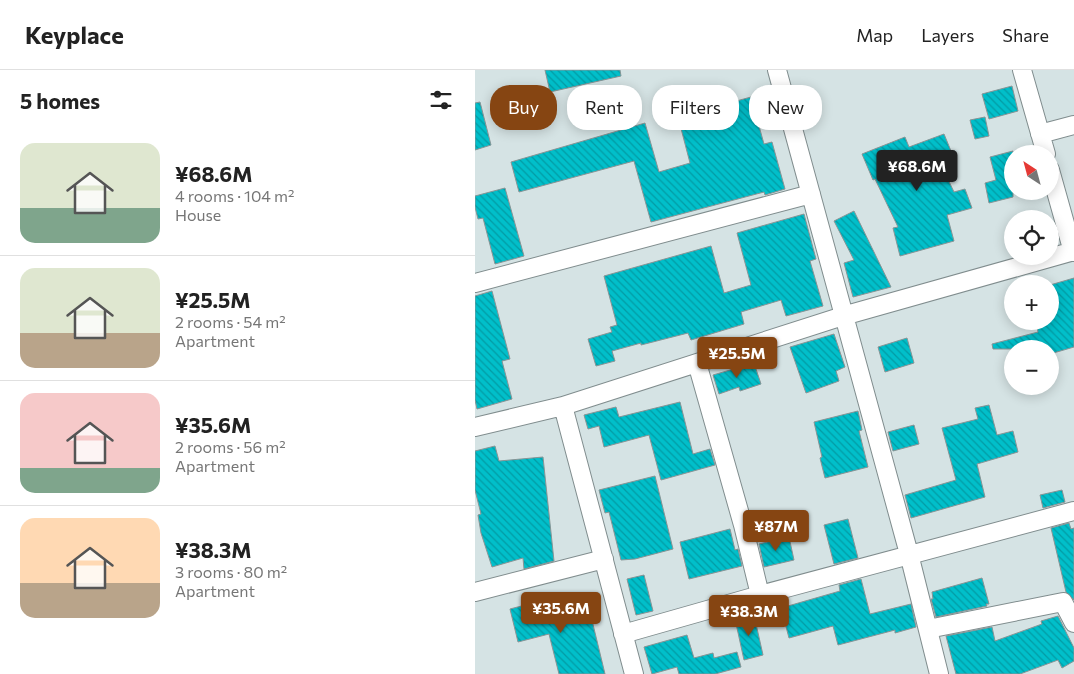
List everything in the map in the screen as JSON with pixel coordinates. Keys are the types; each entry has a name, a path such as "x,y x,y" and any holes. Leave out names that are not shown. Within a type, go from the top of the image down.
{"street":[{"path":"777,70 909,554 939,674"},
{"path":"1022,70 1043,145"},
{"path":"1040,134 1074,125"},
{"path":"475,284 811,194"},
{"path":"475,427 563,406 843,316 1073,252 1058,200"},
{"path":"697,362 743,525 760,595"},
{"path":"563,406 633,674"},
{"path":"623,634 909,554 1074,511"},
{"path":"475,592 604,559"},
{"path":"928,629 1063,602 1074,623"}],"building":[{"path":"545,70 620,70 621,76 581,85 567,85 567,88 557,90 557,85 548,85"},
{"path":"1012,86 1018,111 989,119 982,94"},
{"path":"749,98 749,130 760,130 764,144 772,142 785,189 765,195 764,192 651,222 634,161 519,192 511,162 621,130 642,130 642,124 645,123 659,172 690,163 681,130 739,130 739,100"},
{"path":"480,102 491,145 475,150 475,103"},
{"path":"985,117 989,136 975,139 970,120"},
{"path":"944,134 951,151 937,156 954,192 965,189 972,208 947,215 954,241 900,256 893,228 898,227 875,179 873,180 862,154 905,137 909,147"},
{"path":"1004,153 1004,199 989,203 985,183 996,180 990,157"},
{"path":"505,188 524,256 495,264 483,218 478,219 475,196"},
{"path":"854,211 891,287 853,297 844,263 854,260 834,221"},
{"path":"804,214 816,259 810,261 823,306 786,316 781,300 741,312 744,324 691,340 688,333 612,351 615,361 596,366 588,339 612,332 610,327 617,325 604,276 711,246 724,293 751,285 737,233"},
{"path":"1074,278 1074,347 1059,351 1059,340 1007,340 1038,332 1038,330 1059,330 1059,282"},
{"path":"492,291 510,359 502,361 512,399 477,409 475,400 475,296"},
{"path":"834,334 845,367 836,371 839,381 806,393 790,347"},
{"path":"907,338 914,363 885,372 878,347"},
{"path":"1004,341 1004,349 993,349 992,344"},
{"path":"754,363 761,384 740,391 739,387 719,394 713,375"},
{"path":"680,402 693,454 710,449 715,465 661,480 649,435 604,447 599,426 588,429 584,415 616,407 619,417"},
{"path":"989,405 997,435 1013,431 1018,452 977,464 985,497 911,518 905,495 956,480 942,428 978,419 975,408"},
{"path":"858,411 862,430 859,431 868,467 825,478 814,422"},
{"path":"914,425 919,444 893,451 888,432"},
{"path":"495,446 499,461 543,457 554,561 524,569 523,558 492,567 481,533 478,515 481,514 475,490 475,451"},
{"path":"655,476 673,549 635,559 621,560 609,512 605,513 599,490"},
{"path":"1062,490 1065,502 1043,508 1040,495"},
{"path":"848,519 858,558 834,564 824,525"},
{"path":"1069,523 1071,529 1074,528 1074,600 1066,592 1051,528"},
{"path":"730,529 735,550 738,549 742,566 689,579 680,542"},
{"path":"789,537 794,560 764,567 759,544"},
{"path":"644,575 653,611 636,615 627,579"},
{"path":"982,578 989,604 986,604 987,606 936,617 931,599 933,599 932,592"},
{"path":"861,579 870,614 911,604 916,627 895,633 895,630 838,645 833,626 789,638 781,608 840,591 839,585"},
{"path":"567,594 573,617 590,612 605,674 559,674 549,634 518,642 510,609"},
{"path":"754,615 763,655 744,660 735,619"},
{"path":"1058,616 1074,648 1074,661 1062,668 1058,660 1020,674 956,674 946,636 992,627 995,641 1042,624 1041,621"},
{"path":"687,635 694,658 713,653 714,658 737,652 741,667 715,674 679,674 677,667 652,674 644,647"}]}
